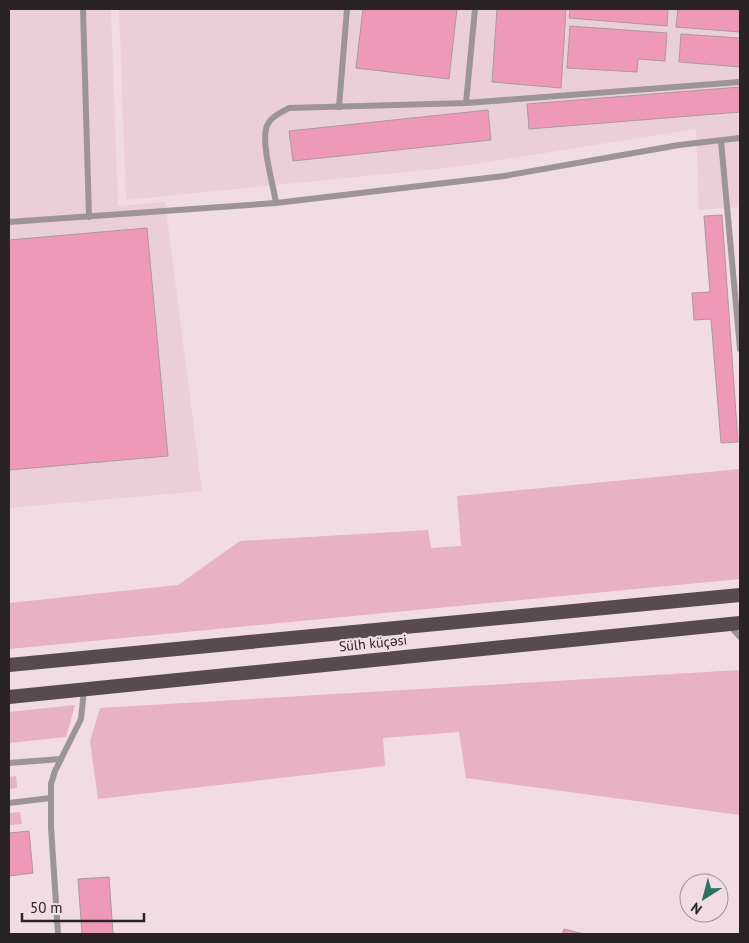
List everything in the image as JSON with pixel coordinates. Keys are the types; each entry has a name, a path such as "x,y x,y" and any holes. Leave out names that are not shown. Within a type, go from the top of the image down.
{"highway":[{"name":"Sülh küçəsi","path":"9,665 740,594"},
{"name":"Sülh küçəsi","path":"9,697 734,624"}],"lane":[{"path":"83,9 89,217"},
{"path":"339,107 347,9"},
{"path":"466,103 475,9"},
{"path":"276,203 266,141 266,127 275,115 288,108 466,103 740,82"},
{"path":"9,222 276,203 504,176 678,145 740,138"},
{"path":"721,141 740,350"},
{"path":"734,624 740,637"},
{"path":"58,934 51,784 81,719 84,690"},
{"path":"9,763 61,759"},
{"path":"9,803 51,798"}],"shaded area":[{"path":"9,9 111,9 118,206 165,202 202,491 9,508"},
{"path":"119,9 740,9 740,207 699,210 696,129 456,167 126,200"},
{"path":"740,469 740,579 9,649 9,603 178,585 240,541 428,530 431,548 461,546 457,496"},
{"path":"740,670 740,815 466,778 459,732 383,738 385,766 98,799 90,741 100,708"},
{"path":"75,705 66,737 9,743 9,712"},
{"path":"16,776 17,788 9,789 9,777"},
{"path":"20,812 22,824 9,825 9,813"}],"building":[{"path":"363,9 457,9 449,79 356,68"},
{"path":"497,9 566,9 561,88 492,82"},
{"path":"570,9 668,9 667,26 569,18"},
{"path":"678,9 740,9 740,32 676,27"},
{"path":"570,26 667,33 665,61 638,59 637,72 567,68"},
{"path":"681,34 740,38 740,67 679,62"},
{"path":"740,87 740,112 529,129 527,104"},
{"path":"488,110 491,140 293,161 289,131"},
{"path":"722,215 738,442 721,443 711,319 694,320 692,293 710,292 704,216"},
{"path":"147,228 168,456 9,470 9,240"},
{"path":"29,831 33,873 9,876 9,833"},
{"path":"109,877 113,934 82,934 78,879"},
{"path":"564,929 584,934 562,934"}]}
